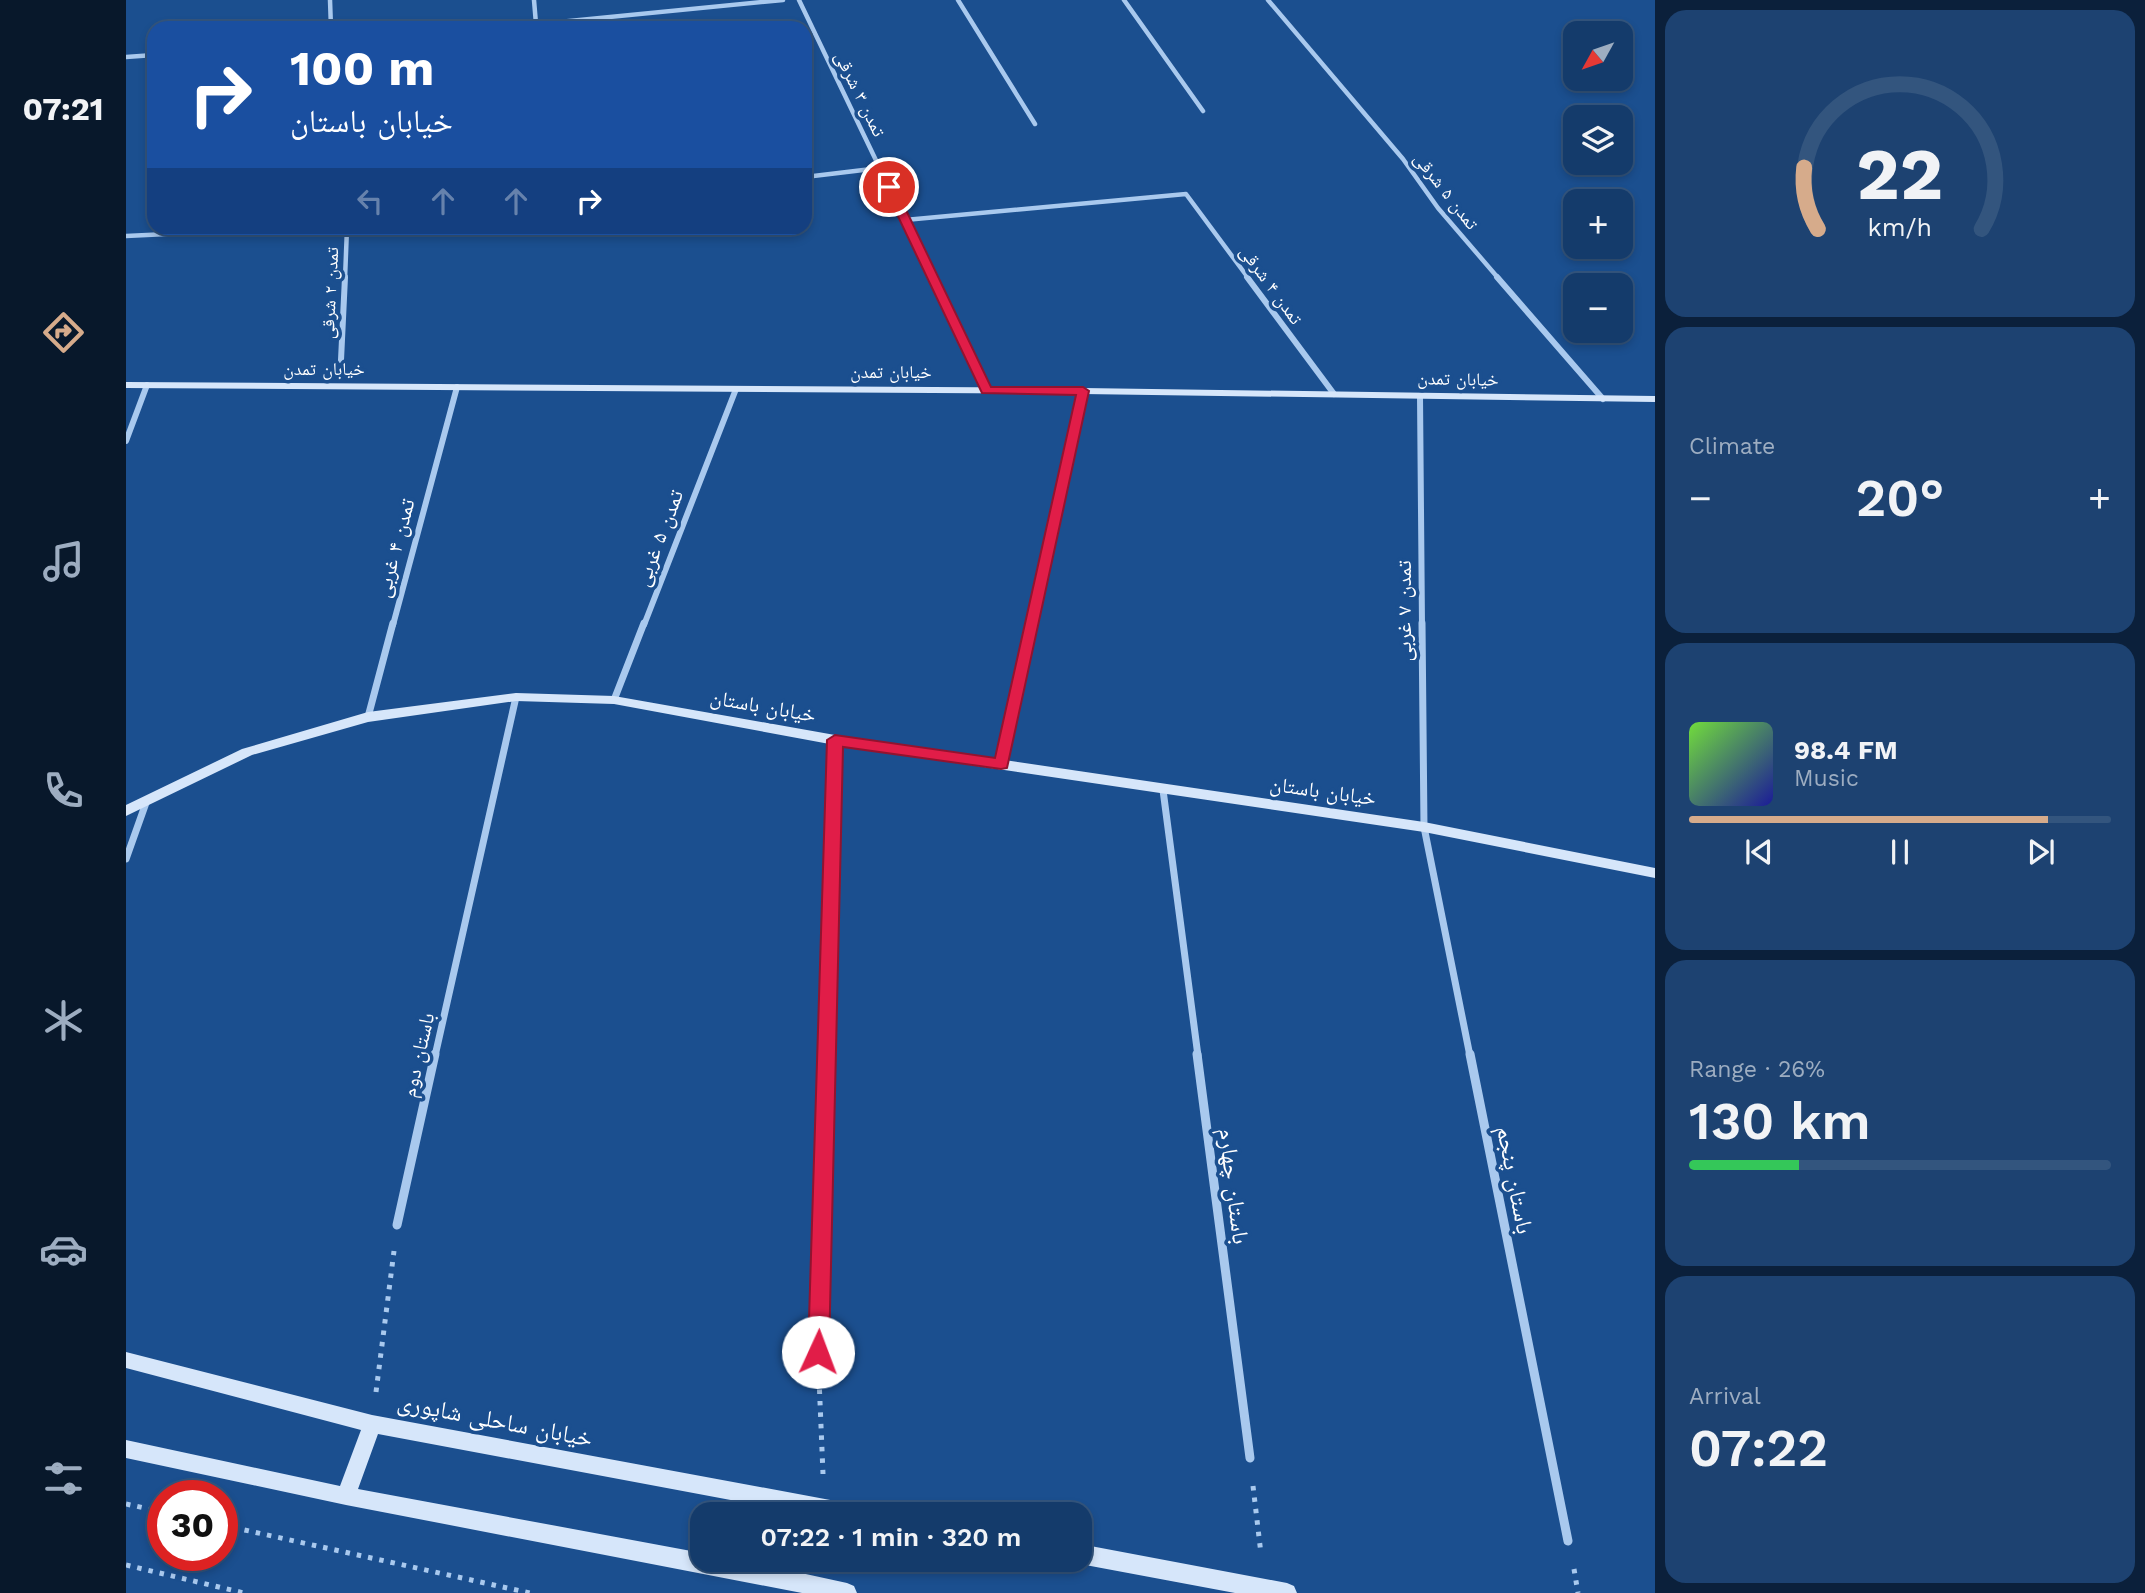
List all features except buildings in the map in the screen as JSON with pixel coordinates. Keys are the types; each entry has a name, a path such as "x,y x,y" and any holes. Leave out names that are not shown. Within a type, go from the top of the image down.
{"street":[{"path":"330,0 331,21"},
{"path":"534,0 536,21"},
{"path":"567,21 783,0"},
{"name":"تمدن ۳ شرقی","path":"800,0 810,21"},
{"path":"958,0 1035,124"},
{"path":"1124,0 1203,111"},
{"name":"تمدن ۵ شرقی","path":"1268,0 1403,159 1438,208 1603,399"},
{"name":"تمدن ۳ شرقی","path":"812,25 986,390"},
{"path":"126,58 147,56"},
{"path":"812,176 880,168"},
{"name":"تمدن ۴ شرقی","path":"905,220 1186,194 1334,394"},
{"path":"126,236 147,235"},
{"name":"تمدن ۲ شرقی","path":"341,360 347,235"},
{"name":"خیابان تمدن","path":"126,385 986,390 1655,398"},
{"path":"126,441 147,385"},
{"name":"تمدن ۴ غربی","path":"368,717 457,387"},
{"name":"تمدن ۵ غربی","path":"614,700 736,389"},
{"path":"1001,764 1083,391"},
{"name":"تمدن ۷ غربی","path":"1420,396 1424,827"},
{"name":"خیابان باستان","path":"126,811 247,752 368,717 516,697 614,700 835,740 1424,827 1655,873"},
{"name":"باستان دوم","path":"397,1225 516,697"},
{"path":"818,1352 835,740"},
{"name":"باستان چهارم","path":"1163,790 1250,1458"},
{"path":"126,859 147,800"},
{"name":"باستان پنجم","path":"1424,827 1568,1541"},
{"name":"خیابان ساحلی شاپوری","path":"126,1360 372,1424 792,1502"},
{"path":"346,1496 372,1424"},
{"path":"126,1449 346,1496 747,1571 848,1593"},
{"path":"1092,1556 1287,1593"}],"path":[{"path":"372,1424 397,1225"},
{"path":"818,1352 824,1502"},
{"path":"1250,1458 1265,1588"},
{"path":"126,1504 147,1509"},
{"path":"238,1529 530,1593"},
{"path":"126,1565 244,1593"}],"route":[{"path":"818,1352 835,740 1001,764 1083,391 986,390 889,187"}]}
